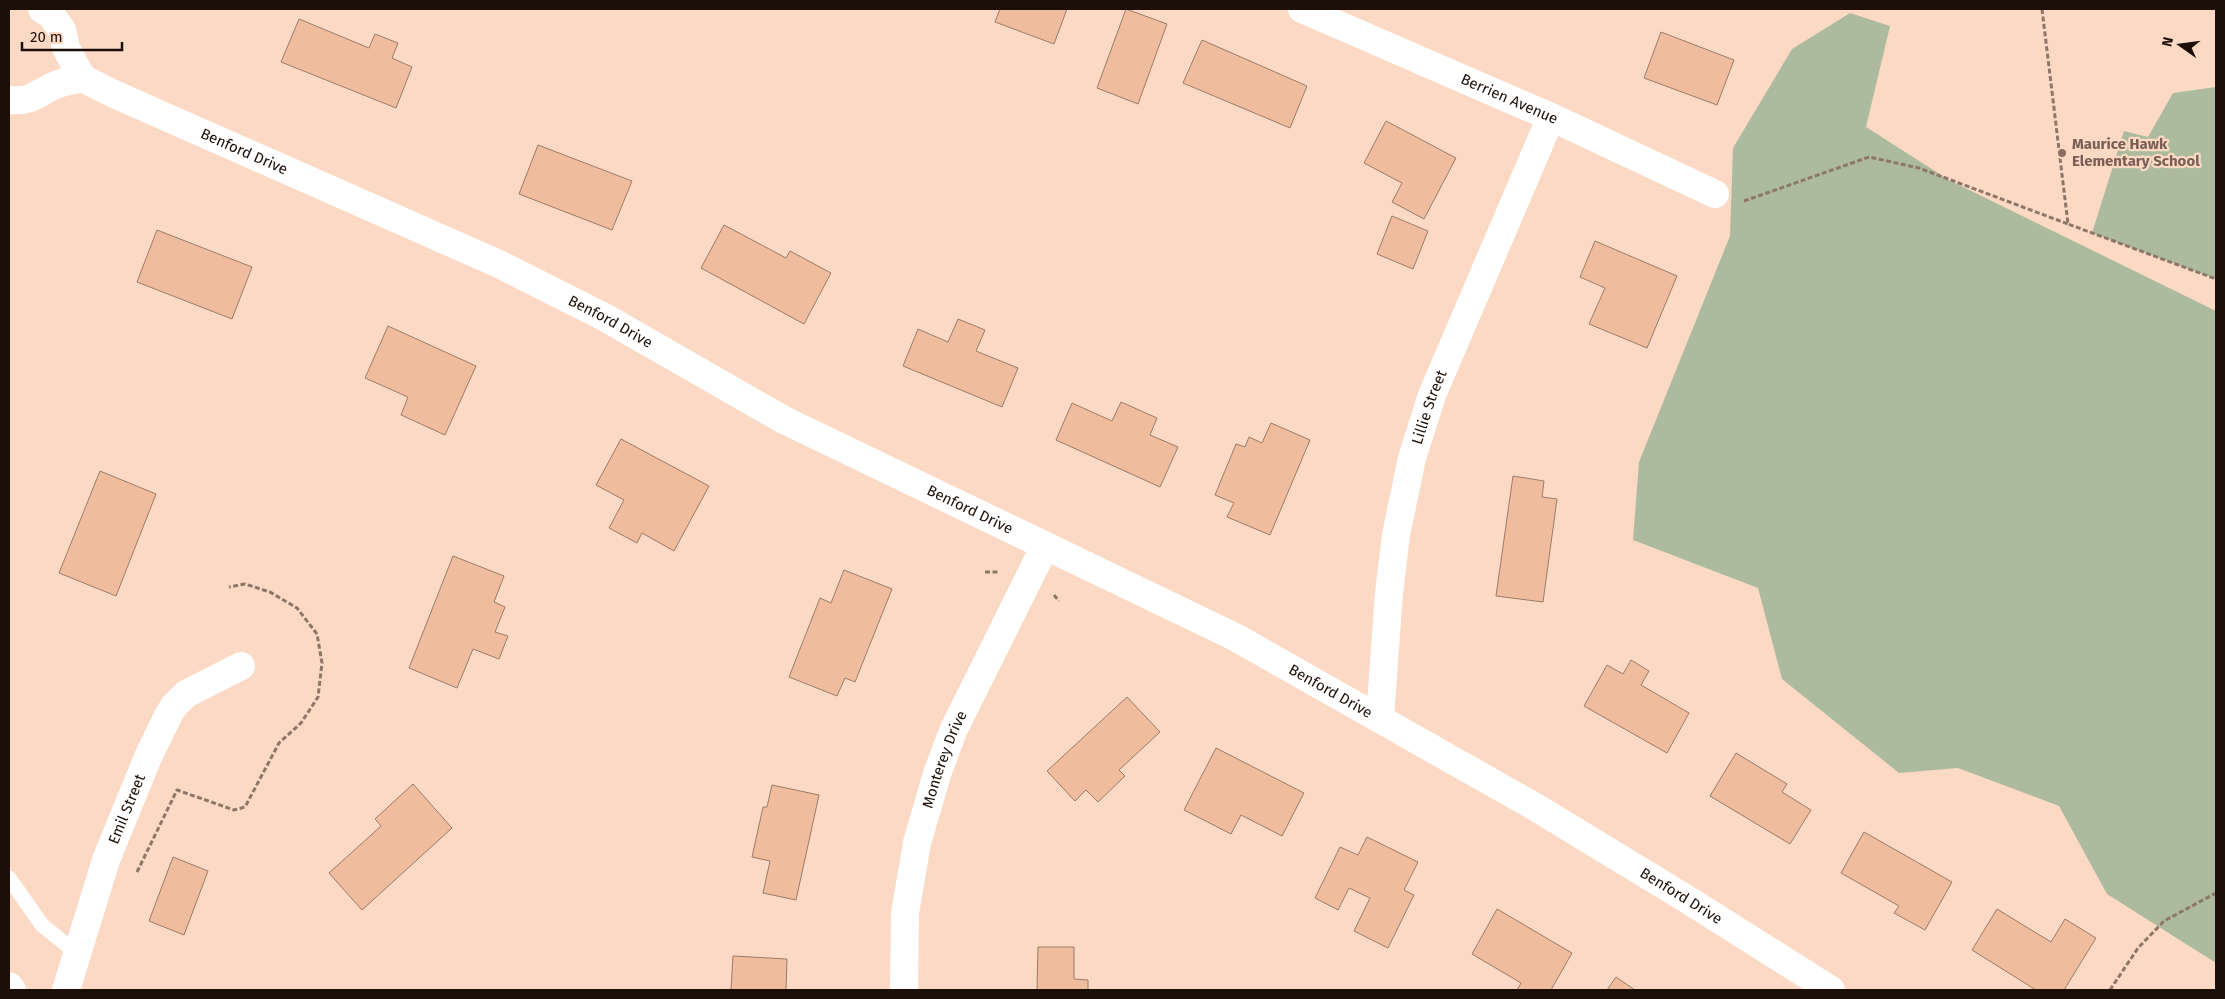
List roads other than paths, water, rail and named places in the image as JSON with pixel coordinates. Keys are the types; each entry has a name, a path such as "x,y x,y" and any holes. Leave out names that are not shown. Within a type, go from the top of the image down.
{"street":[{"path":"9,100 21,101 38,96 52,86 82,78 66,48 62,30 52,16 42,9"},
{"name":"Berrien Avenue","path":"1302,9 1552,117 1715,194"},
{"name":"Benford Drive","path":"82,78 114,94 499,264 606,318 784,420 1235,637 1380,717 1537,808 1832,990"},
{"name":"Lillie Street","path":"1380,717 1389,593 1396,535 1412,458 1432,396 1552,117"},
{"name":"Monterey Drive","path":"904,990 905,913 917,843 936,774 953,731 1045,546"},
{"name":"Emil Street","path":"66,990 106,860 148,758 168,716 186,694 241,666"},
{"path":"9,986 12,990"}],"lane":[{"path":"9,878 42,925 78,954"}],"place":[{"name":"Maurice Hawk Elementary School","path":"2062,153"}]}
